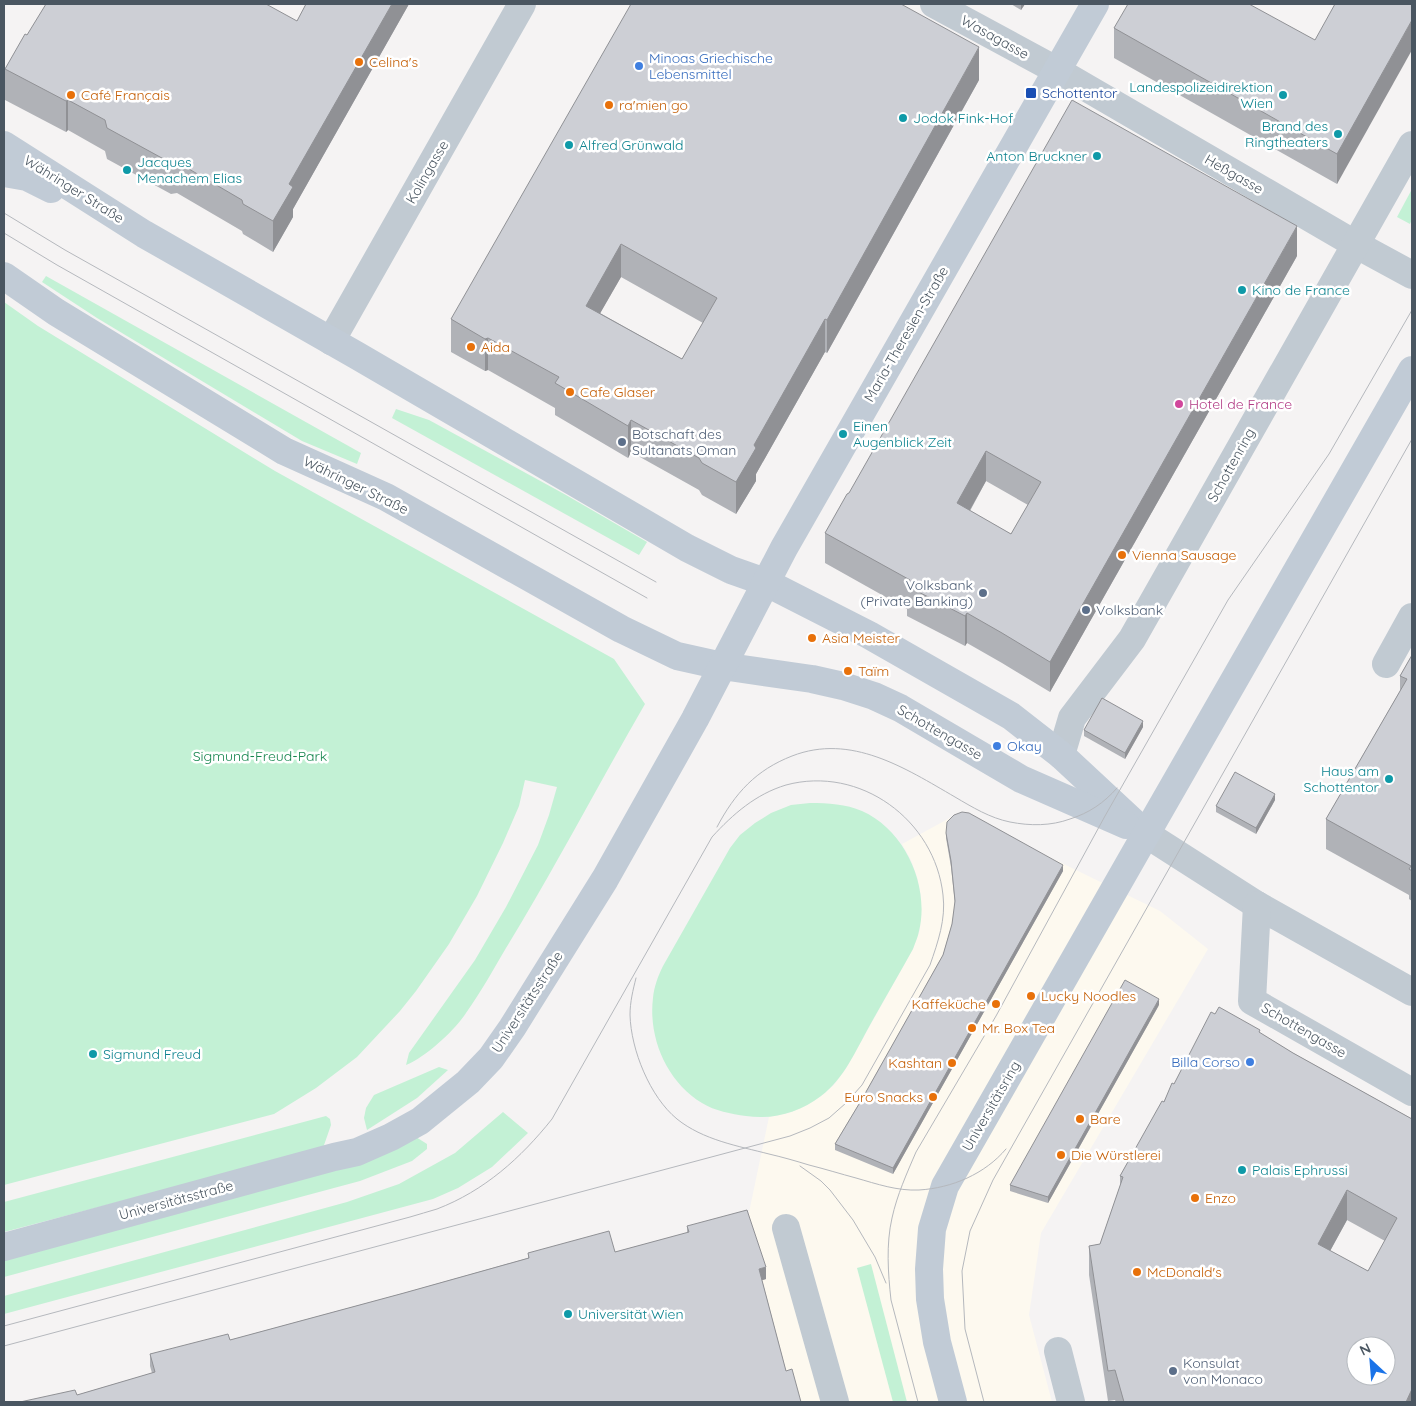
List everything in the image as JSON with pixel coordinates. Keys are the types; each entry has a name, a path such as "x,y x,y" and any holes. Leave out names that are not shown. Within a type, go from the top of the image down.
{"main road":[{"name":"Maria-Theresien-Straße","path":"722,666 765,582 1095,4"},
{"name":"Währinger Straße","path":"4,145 144,234 687,548 731,570 765,582"},
{"name":"Währinger Straße","path":"4,174 27,177 144,234"},
{"name":"Währinger Straße","path":"4,276 56,312 284,451 386,498 622,629 677,656 722,666"},
{"path":"1146,834 1412,370"},
{"name":"Schottengasse","path":"765,582 869,635 1011,716 1061,755 1146,834"},
{"name":"Schottengasse","path":"722,666 812,679 844,686 874,696 900,708 1021,779 1146,834"},
{"name":"Universitätsstraße","path":"4,1247 357,1152 391,1137 420,1121 443,1103 468,1082 491,1058 512,1028 605,879 695,719 722,666"},
{"name":"Universitätsring","path":"953,1402 937,1342 930,1299 929,1269 932,1229 945,1186 1146,834"}],"street":[{"name":"Kolingasse","path":"331,341 522,4"},
{"name":"Wasagasse","path":"934,4 1056,70"},
{"name":"Heßgasse","path":"1056,70 1355,244 1412,275"},
{"name":"Schottenring","path":"1061,755 1072,718 1132,639 1412,145"},
{"path":"1386,664 1412,617"},
{"name":"Schottengasse","path":"1146,834 1257,905 1412,992"},
{"name":"Schottengasse","path":"1257,905 1252,1001 1412,1092"},
{"path":"786,1228 834,1402"},
{"path":"1058,1351 1071,1402"}],"shaded area":[{"path":"959,813 1160,911 1208,949 1041,1233 1029,1315 1052,1402 91,1402 615,1264 747,1222 769,1117 789,1113 805,1106 820,1097 834,1085 847,1067 913,949 920,930 921,896 911,860 902,844"}],"green space":[{"path":"1412,189 1412,219 1410,224 1397,217"},
{"path":"46,276 361,453 357,464 302,441 97,318 42,282"},
{"name":"Sigmund-Freud-Park","path":"4,302 38,326 275,471 614,659 645,704 542,888 482,989 461,1020 431,1050 406,1065 409,1053 475,960 506,907 538,845 557,787 525,780 519,806 503,843 477,896 449,944 400,1011 357,1057 316,1088 274,1114 4,1185"},
{"path":"396,409 429,420 647,542 639,555 392,418"},
{"path":"810,803 837,804 862,811 891,831 911,861 917,878 921,896 918,936 913,949 843,1073 829,1089 813,1102 785,1114 756,1117 723,1112 707,1106 690,1094 679,1083 662,1058 657,1043 652,1013 655,986 663,966 730,848 740,835 771,813 791,805"},
{"path":"439,1067 448,1070 417,1098 367,1130 364,1118 366,1108 374,1095"},
{"path":"503,1112 528,1133 492,1167 458,1188 433,1199 4,1314 4,1296 347,1202 399,1184 455,1153"},
{"path":"326,1116 330,1119 331,1125 323,1148 4,1232 4,1202"},
{"path":"416,1137 427,1144 427,1149 412,1161 360,1181 4,1277 4,1257"},
{"path":"871,1264 907,1402 893,1402 857,1268"}],"building":[{"path":"46,4 266,4 297,21 306,4 392,4 289,184 293,187 273,221 243,204 242,200 177,162 171,163 107,128 105,120 5,69 25,34 27,35"},
{"path":"631,4 901,4 979,47 827,320 825,319 754,445 756,448 736,482 702,463 699,458 631,420 628,426 555,383 559,377 488,338 485,339 451,319","holes":["621,244 717,298 682,359 586,306"]},
{"name":"Landespolizeidirektion Wien","path":"1128,4 1249,4 1315,40 1335,4 1412,4 1412,20 1337,154 1114,28"},
{"path":"1072,100 1297,226 1050,662 967,613 965,616 907,586 910,580 825,533","holes":["986,451 1041,482 1011,534 957,503"]},
{"name":"Haus am Schottentor","path":"1412,655 1412,871 1409,869 1411,866 1326,819 1407,679 1400,676"},
{"path":"1102,698 1143,721 1125,753 1084,730"},
{"path":"1235,772 1275,794 1256,828 1216,806"},
{"path":"962,812 969,813 1063,865 893,1168 835,1144 943,955 952,924 955,901 946,833 947,822 954,815"},
{"path":"1125,980 1159,999 1048,1197 1010,1185"},
{"path":"1219,1007 1260,1030 1259,1032 1293,1053 1412,1119 1412,1389 1406,1402 1124,1402 1115,1370 1108,1371 1089,1246 1100,1244 1123,1177 1120,1176 1162,1101 1164,1102 1172,1083 1174,1084 1211,1012 1215,1014","holes":["1347,1190 1397,1218 1368,1271 1318,1244"]},
{"name":"Universität Wien","path":"747,1210 766,1267 759,1269 786,1371 792,1369 801,1402 20,1402 75,1390 77,1395 155,1372 150,1354 228,1334 230,1340 529,1258 528,1253 609,1231 615,1252 689,1232 687,1226"}],"tram line":[{"path":"4,213 65,250 656,582"},
{"path":"4,233 57,265 647,598"},
{"path":"918,1402 891,1300 888,1259 890,1228 894,1209 916,1152 996,1016 1105,816 1228,600 1329,454 1412,310"},
{"path":"984,1402 965,1329 962,1271 970,1231 993,1180 1412,439"},
{"path":"717,827 739,793 757,776 792,756 814,750 856,751 877,757 917,775 981,812 995,818 1033,825 1063,821 1084,814 1096,807 1117,788"},
{"path":"4,1326 437,1209 454,1202 486,1183 528,1147 552,1119 712,837 728,820 755,799 786,785 814,781 841,783 866,791 889,804 909,822 926,843 937,868 944,904 941,930 936,948 930,965 862,1085 829,1118 790,1136 4,1346"},
{"path":"636,978 631,1001 631,1029 644,1072 667,1110 677,1119 698,1132 733,1145 879,1185 911,1190 931,1189 967,1178 988,1166 1006,1149"},
{"path":"800,1166 830,1190 853,1220 875,1257 886,1283"}],"place":[{"name":"Celina's","path":"359,62"},
{"name":"Minoas Griechische Lebensmittel","path":"639,66"},
{"name":"Schottentor","path":"1031,93"},
{"name":"Café Français","path":"71,95"},
{"name":"Landespolizeidirektion Wien","path":"1283,95"},
{"name":"ra'mien go","path":"609,105"},
{"name":"Jodok Fink-Hof","path":"903,118"},
{"name":"Brand des Ringtheaters","path":"1338,134"},
{"name":"Alfred Grünwald","path":"569,145"},
{"name":"Anton Bruckner","path":"1097,156"},
{"name":"Jacques Menachem Elias","path":"127,170"},
{"name":"Kino de France","path":"1242,290"},
{"name":"Aida","path":"471,347"},
{"name":"Cafe Glaser","path":"570,392"},
{"name":"Hotel de France","path":"1179,404"},
{"name":"Einen Augenblick Zeit","path":"843,434"},
{"name":"Botschaft des Sultanats Oman","path":"622,442"},
{"name":"Vienna Sausage","path":"1122,555"},
{"name":"Volksbank (Private Banking)","path":"983,593"},
{"name":"Volksbank","path":"1086,610"},
{"name":"Asia Meister","path":"812,638"},
{"name":"Taïm","path":"848,671"},
{"name":"Okay","path":"997,746"},
{"name":"Haus am Schottentor","path":"1389,779"},
{"name":"Lucky Noodles","path":"1031,996"},
{"name":"Kaffeküche","path":"996,1004"},
{"name":"Mr. Box Tea","path":"972,1028"},
{"name":"Sigmund Freud","path":"93,1054"},
{"name":"Billa Corso","path":"1250,1062"},
{"name":"Kashtan","path":"952,1063"},
{"name":"Euro Snacks","path":"933,1097"},
{"name":"Bare","path":"1080,1119"},
{"name":"Die Würstlerei","path":"1061,1155"},
{"name":"Palais Ephrussi","path":"1242,1170"},
{"name":"Enzo","path":"1195,1198"},
{"name":"McDonald's","path":"1137,1272"},
{"name":"Universität Wien","path":"568,1314"},
{"name":"Konsulat von Monaco","path":"1173,1371"}]}
